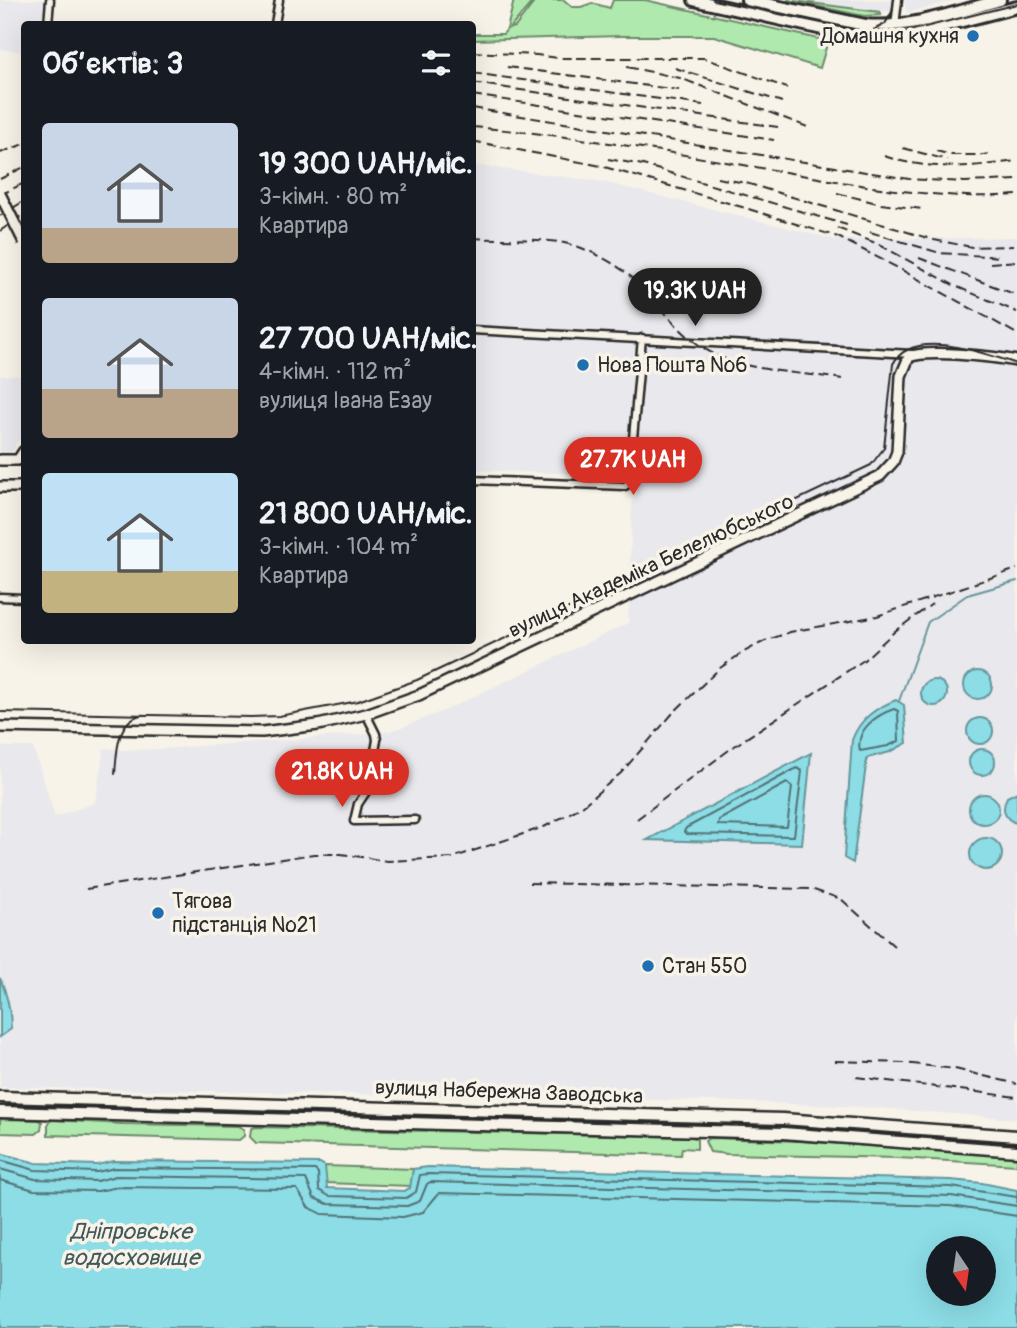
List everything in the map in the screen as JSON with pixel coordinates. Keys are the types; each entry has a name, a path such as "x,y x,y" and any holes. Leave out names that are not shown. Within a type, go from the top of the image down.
{"highway":[{"path":"694,0 855,36 896,31 1017,7"},
{"path":"747,0 896,31 1000,0"}],"main road":[{"name":"вулиця Набережна Заводська","path":"0,1097 783,1119 1017,1136"},
{"name":"вулиця Набережна Заводська","path":"0,1112 783,1133 1017,1151"}],"street":[{"path":"48,21 50,0"},
{"path":"276,21 279,0"},
{"path":"896,31 898,0"},
{"path":"0,194 21,236"},
{"path":"476,330 914,355 994,356 1017,361"},
{"path":"476,480 625,486 629,482 642,338"},
{"name":"вулиця Академіка Белелюбського","path":"0,727 262,732 318,725 366,714 430,690 880,477 893,462 897,452 901,376 906,360 914,355"},
{"path":"0,460 21,460"},
{"path":"0,487 21,487"},
{"path":"0,597 21,598"},
{"path":"366,714 377,740 368,789 358,804 354,821 415,820"}],"shaded area":[{"path":"0,0 48,0 46,21 21,21 21,52 0,49"},
{"path":"802,0 897,0 896,10 882,12"},
{"path":"905,0 957,0 907,13"},
{"path":"476,165 603,182 836,240 1017,237 1017,1119 865,1107 713,1101 0,1087 0,747 33,747 55,817 95,803 104,748 162,749 382,733 446,710 628,623 633,476 476,470"},
{"path":"0,376 21,376 21,438 14,450 7,455 0,455"}],"green space":[{"path":"514,0 534,0 510,28 515,27 536,0 564,0 572,7 592,3 610,8 613,0 645,0 828,41 820,68 714,36 476,40 476,34 503,34 507,29"},
{"path":"787,0 880,12 881,15 864,16"},
{"path":"0,1119 39,1120 42,1122 41,1130 36,1134 0,1133"},
{"path":"52,1120 238,1126 244,1129 244,1136 239,1140 48,1135 48,1123"},
{"path":"251,1129 693,1137 697,1139 697,1149 682,1148 681,1155 256,1143 250,1137"},
{"path":"709,1138 800,1141 1017,1156 1017,1165 898,1158 727,1154 710,1152 705,1141"},
{"path":"325,1166 413,1169 411,1186 325,1183"}],"water":[{"path":"978,671 988,675 992,685 988,695 978,699 968,695 964,685 968,675"},
{"path":"934,680 944,683 947,693 944,703 934,706 924,703 921,693 924,683"},
{"path":"896,700 904,705 907,743 890,752 867,758 853,863 844,858 852,740 859,726 870,715"},
{"path":"980,718 990,721 993,731 990,741 980,744 970,741 967,731 970,721"},
{"path":"982,749 992,752 995,762 992,772 982,775 972,772 969,762 972,752"},
{"path":"811,753 802,844 647,840"},
{"path":"1017,792 1017,823 1007,817 1004,810 1007,797"},
{"path":"984,794 994,799 999,809 994,819 984,824 974,819 969,809 974,799"},
{"path":"986,838 997,843 1002,854 997,865 986,870 975,865 970,854 975,843"},
{"path":"0,978 8,1003 11,1029 0,1037"},
{"name":"Дніпровське водосховище","path":"0,1153 36,1163 97,1165 114,1161 320,1163 325,1166 327,1188 404,1191 410,1188 413,1169 428,1167 951,1180 982,1183 1017,1190 1017,1328 0,1328"}],"waterway":[{"path":"899,701 928,622 967,595 1017,581"}],"tram line":[{"path":"713,0 878,35 901,33 1017,4"},
{"path":"868,33 885,24 893,10"},
{"path":"0,712 251,717 279,716 358,701 417,680 871,465 884,448 893,364 903,353 916,347 950,346 1017,364"},
{"path":"115,774 122,731 133,718 141,715"}],"railway":[{"path":"476,52 558,58 704,58 787,88"},
{"path":"507,67 679,90"},
{"path":"627,67 680,78 810,128"},
{"path":"675,68 782,102"},
{"path":"476,74 703,105"},
{"path":"476,84 778,127"},
{"path":"476,96 774,140"},
{"path":"476,109 909,179 964,182 1017,180"},
{"path":"476,127 623,145 895,190 956,196 1017,195"},
{"path":"476,142 601,166 838,237 1017,334"},
{"path":"0,153 21,145"},
{"path":"903,148 947,160"},
{"path":"936,151 951,155 988,155"},
{"path":"884,156 933,166 1017,161"},
{"path":"608,159 643,165 847,225"},
{"path":"0,179 21,168"},
{"path":"717,178 746,183 934,240 972,247 1013,246"},
{"path":"0,195 21,184"},
{"path":"837,193 881,204 923,209"},
{"path":"0,216 21,203"},
{"path":"0,231 21,216"},
{"path":"837,228 878,244 955,286 1017,312"},
{"path":"870,232 940,253 1000,257"},
{"path":"476,238 547,241 581,248 625,272 684,333 704,349 744,365 842,379"},
{"path":"919,258 1017,295"},
{"path":"990,263 1017,261"},
{"path":"86,889 314,854 341,854 387,861 452,858 544,827 581,807 621,773 673,713 720,668 742,653 790,632 877,616 1017,569"},
{"path":"637,819 733,747 864,660 895,631 932,604"},
{"path":"529,883 811,889 841,899 894,946"},
{"path":"835,1061 904,1063 955,1069 1017,1084"},
{"path":"856,1077 1017,1097"}],"place":[{"name":"Домашня кухня","path":"973,36"},
{"name":"Нова Пошта №6","path":"583,365"},
{"name":"Тягова пiдстанцiя №21","path":"158,913"},
{"name":"Стан 550","path":"648,966"}]}
